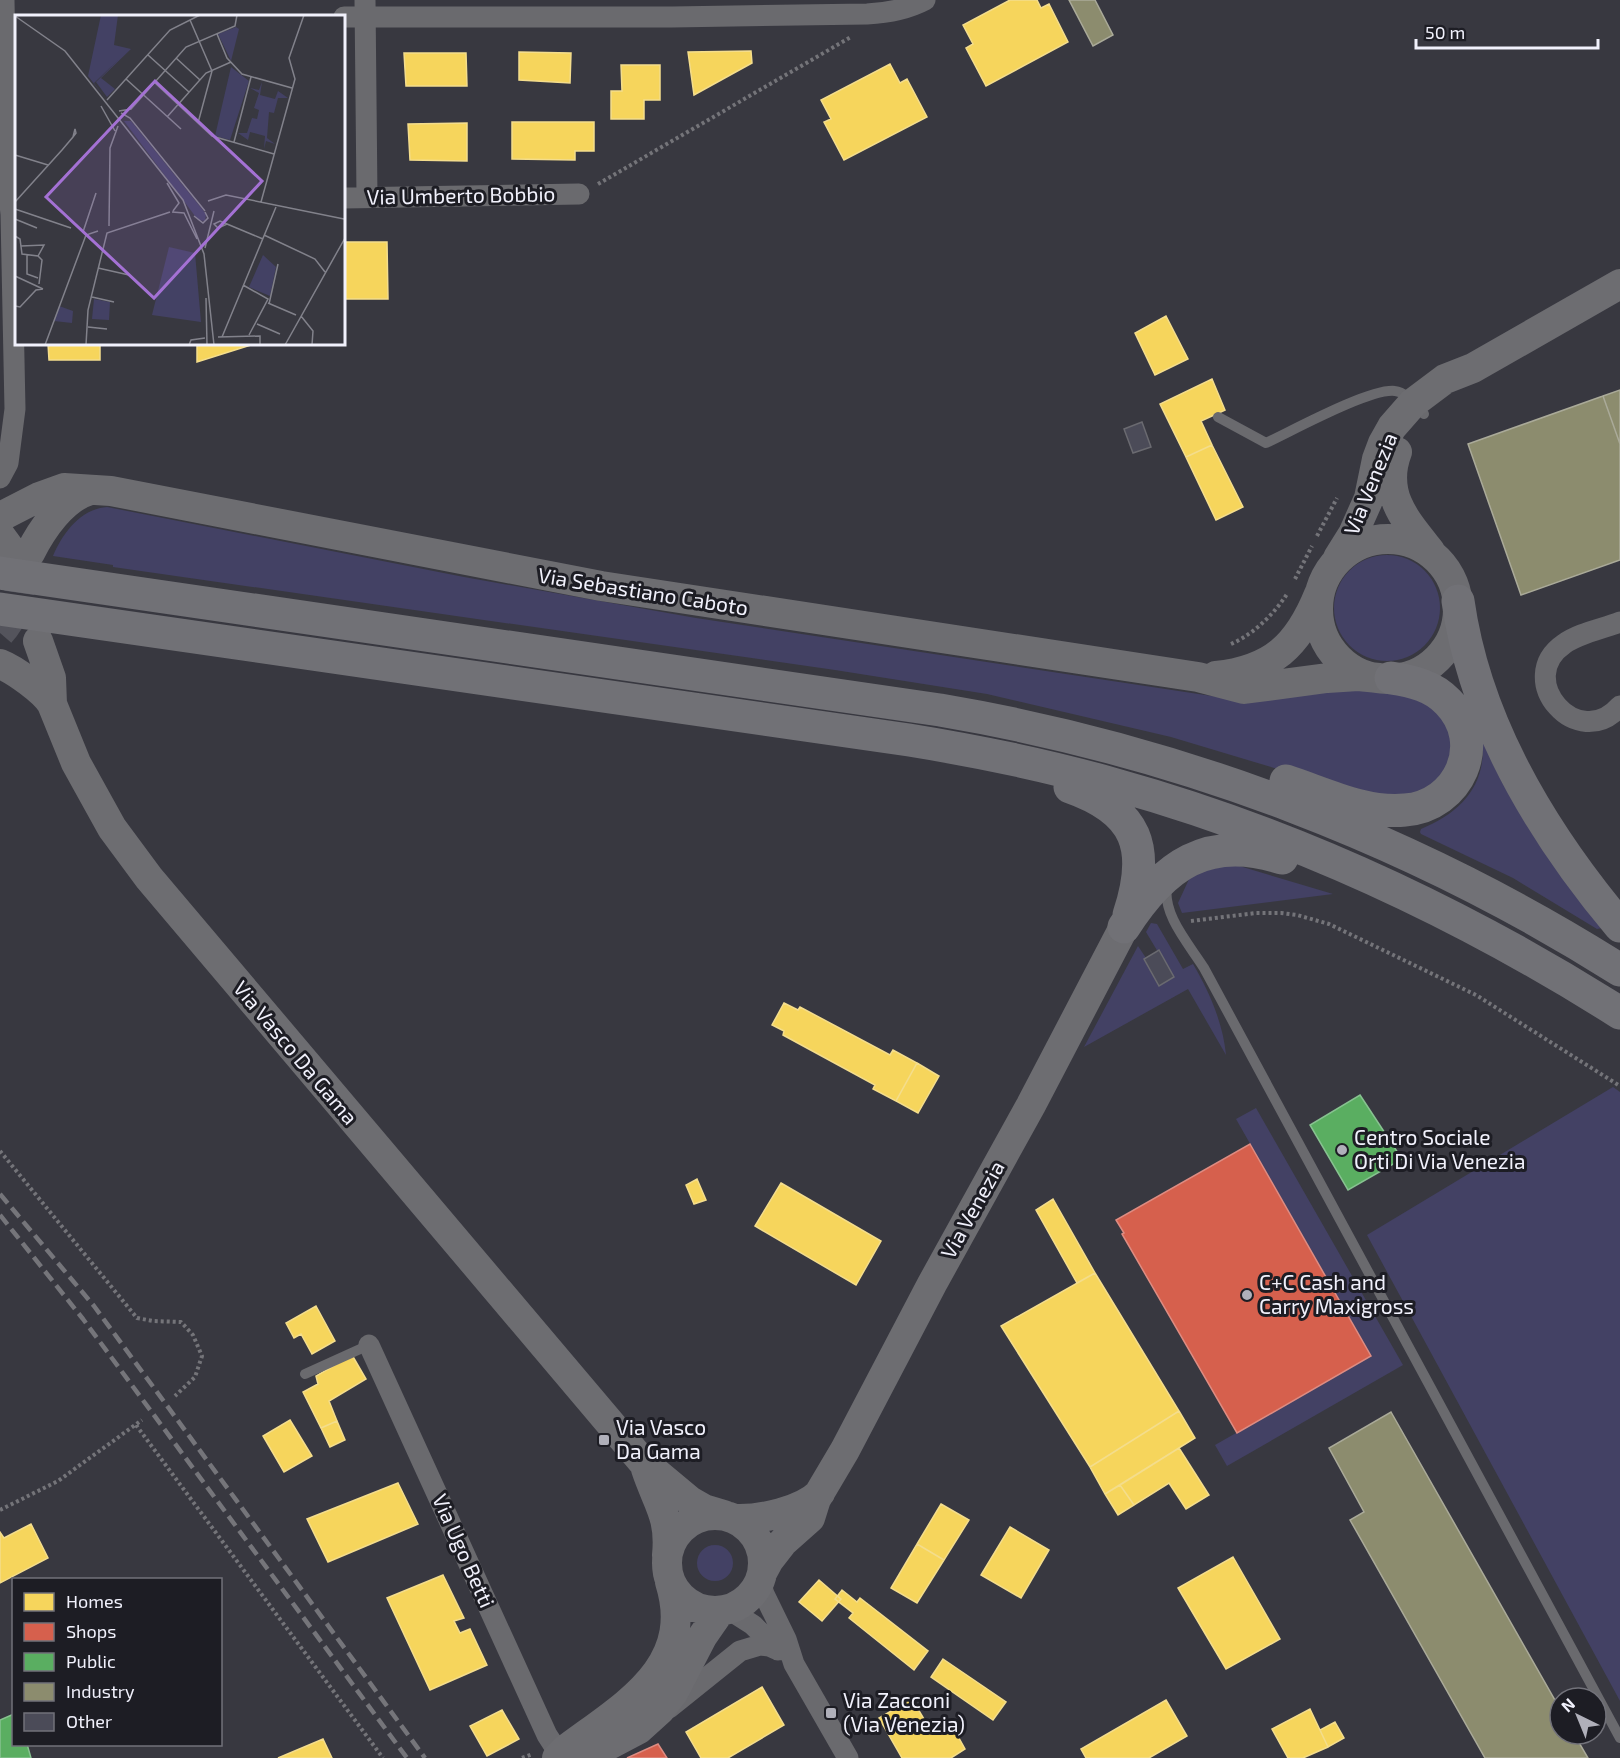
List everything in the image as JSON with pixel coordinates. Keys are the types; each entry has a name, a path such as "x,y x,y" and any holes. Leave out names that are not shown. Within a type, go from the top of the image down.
{"highway":[{"path":"10,553 111,589 838,694 1026,726 1182,767 1280,800 1416,858 1520,911 1620,970"},
{"path":"1458,601 1463,632 1474,672 1505,752 1564,853 1620,926"},
{"path":"0,609 856,732 959,748 1022,761 1113,784 1215,815 1315,853 1383,882 1459,919 1532,959 1620,1013"},
{"path":"1026,726 1112,734 1146,740 1228,762 1370,808 1406,810 1436,801 1446,794 1462,770 1466,745 1460,720 1448,701 1417,683 1385,678"},
{"path":"856,732 932,755 1052,782 1088,794 1106,804 1130,827 1138,847 1140,860 1136,888 1136,918"},
{"path":"1136,918 1138,906 1157,885 1182,865 1201,855 1224,849 1249,850 1279,857 1362,888 1475,939 1532,959"}],"street":[{"path":"0,478 8,463 15,409 7,177 10,23 4,0"},
{"path":"345,18 366,8 667,9 879,14 925,0"},
{"path":"366,8 367,197"},
{"name":"Via Umberto Bobbio","path":"345,198 579,194"},
{"name":"Via Venezia","path":"1419,409 1399,448 1393,466 1392,487 1398,505 1408,523 1451,579 1458,601 1458,612 1453,634 1441,654 1433,662 1413,674 1385,678 1358,671 1339,658 1325,640 1318,606 1326,578 1353,534 1366,506 1380,451 1387,435 1398,419 1454,390 1480,364 1620,284"},
{"name":"Via Sebastiano Caboto","path":"0,517 39,497 64,488 121,493 533,574 1198,677 1244,689 1327,678 1358,676 1385,678"},
{"path":"10,553 75,497 90,490"},
{"name":"Via Venezia","path":"1326,578 1344,555 1375,540 1409,542 1430,552 1438,560"},
{"name":"Via Sebastiano Caboto","path":"1198,677 1249,670 1274,658 1296,637 1309,617 1326,578"},
{"path":"1620,622 1563,644 1554,654 1545,679 1554,704 1564,714 1576,720 1589,722 1603,719 1620,706"},
{"path":"38,641 51,678 52,704"},
{"path":"0,664 13,670 43,693 52,704"},
{"name":"Via Vasco Da Gama","path":"52,704 70,749 112,828 135,861 179,915 642,1461 690,1501 704,1509 730,1517"},
{"name":"Via Venezia","path":"580,1756 639,1729 655,1715 668,1699 702,1637 724,1610 747,1598 759,1582 769,1560 783,1542 810,1518 816,1499 845,1450 972,1210 1136,918"},
{"name":"Via Ugo Betti","path":"369,1345 542,1725 580,1756"},
{"name":"Via Vasco Da Gama","path":"642,1461 666,1517 668,1571"},
{"path":"580,1756 602,1743 609,1733 641,1710 667,1680 674,1668 673,1641 676,1611 668,1571 674,1537 681,1528 701,1516 757,1519 774,1515 808,1502 820,1493"},
{"path":"730,1517 753,1533 759,1543 762,1553 764,1594 784,1635 794,1664 848,1758"},
{"path":"668,1571 676,1592 691,1605 700,1609 724,1610 753,1625 794,1664"},
{"path":"580,1756 622,1707 650,1682 666,1660 673,1641"},
{"path":"639,1729 663,1713 740,1651 760,1646 769,1646 778,1650"}],"lane":[{"path":"1218,417 1266,443 1367,396 1394,391 1405,395 1419,409"},
{"path":"1182,865 1172,874 1166,887 1167,905 1174,919 1204,968 1620,1738"},
{"path":"1160,911 1174,919"},
{"path":"305,1374 369,1345"}],"path":[{"path":"579,194 868,27 867,14"},
{"path":"1224,647 1255,630 1286,596 1339,495"},
{"path":"1174,919 1192,921 1256,913 1281,913 1329,924 1476,995 1620,1086"},
{"path":"0,1151 137,1318 181,1322 193,1335 202,1356 195,1377 175,1396"},
{"path":"0,1510 58,1481 142,1420"},
{"path":"136,1425 382,1758"}],"shaded area":[{"path":"107,507 464,577 696,618 1225,698 1326,687 1394,693 1431,702 1454,737 1444,780 1402,800 1291,773 1171,737 987,694 835,670 113,567 113,565 53,556 67,531 81,517"},
{"path":"1387,555 1407,559 1425,570 1436,588 1440,608 1436,628 1425,646 1407,657 1387,661 1367,657 1349,646 1338,628 1334,608 1338,588 1349,570 1367,559"},
{"path":"1482,737 1602,928 1597,929 1513,878 1421,834 1421,829 1449,814 1469,794 1481,769"},
{"path":"1226,862 1333,894 1182,913 1178,903 1190,877"},
{"path":"1151,923 1157,924 1183,969 1193,964 1199,974 1218,1019 1226,1055 1188,989 1084,1047 1138,946 1146,958 1158,952 1146,932"},
{"path":"1613,1087 1620,1092 1620,1701 1367,1235"},
{"path":"1256,1108 1403,1365 1227,1466 1215,1445 1371,1356 1236,1119"},
{"path":"715,1545 728,1550 733,1563 728,1576 715,1581 702,1576 697,1563 702,1550"}],"building: Homes":[{"path":"1010,0 1037,0 1041,8 1049,4 1068,42 986,86 966,48 973,44 963,25"},
{"path":"751,51 752,63 694,95 688,52"},
{"path":"519,52 571,53 570,83 519,80"},
{"path":"404,53 466,53 467,86 406,86"},
{"path":"890,64 900,83 907,79 927,117 844,160 824,122 831,119 821,100"},
{"path":"621,65 660,65 660,100 644,100 644,119 611,119 611,91 622,91"},
{"path":"512,122 594,122 594,151 575,151 575,160 512,159"},
{"path":"467,123 467,161 410,160 408,124"},
{"path":"345,242 387,242 388,299 345,299"},
{"path":"1166,316 1188,359 1155,375 1135,333"},
{"path":"48,345 100,345 100,360 49,360"},
{"path":"197,345 251,345 197,362"},
{"path":"1212,379 1225,410 1201,421 1212,445 1186,457 1160,404"},
{"path":"1212,445 1243,507 1216,520 1186,457"},
{"path":"784,1003 798,1010 800,1007 890,1055 893,1050 917,1063 896,1101 873,1089 875,1085 783,1035 784,1031 772,1025"},
{"path":"917,1063 939,1076 918,1113 896,1101"},
{"path":"697,1179 706,1200 694,1204 686,1185"},
{"path":"781,1183 881,1241 856,1285 755,1226"},
{"path":"1053,1199 1095,1273 1077,1283 1036,1210"},
{"path":"1095,1273 1179,1411 1090,1467 1001,1326"},
{"path":"316,1306 335,1341 312,1354 301,1334 294,1338 286,1323"},
{"path":"352,1355 366,1379 329,1401 337,1421 321,1428 303,1392 318,1384 316,1376"},
{"path":"1179,1411 1195,1438 1105,1494 1090,1467"},
{"path":"290,1420 312,1456 284,1472 263,1436"},
{"path":"337,1421 345,1440 330,1447 321,1428"},
{"path":"1179,1448 1209,1495 1186,1509 1169,1483 1134,1505 1120,1485"},
{"path":"398,1483 418,1524 328,1562 307,1519"},
{"path":"1120,1485 1134,1505 1118,1515 1105,1494"},
{"path":"941,1504 969,1520 944,1560 917,1544"},
{"path":"31,1524 48,1558 0,1583 0,1532 4,1538"},
{"path":"1010,1527 1049,1550 1021,1598 981,1575"},
{"path":"917,1544 944,1560 917,1603 891,1588"},
{"path":"1233,1557 1280,1639 1226,1669 1178,1588"},
{"path":"443,1575 464,1618 454,1621 460,1633 470,1629 487,1665 430,1690 387,1598"},
{"path":"819,1580 841,1599 822,1621 799,1602"},
{"path":"842,1590 857,1602 860,1598 928,1651 914,1670 849,1618 853,1613 835,1599"},
{"path":"943,1659 1006,1702 993,1720 931,1677"},
{"path":"762,1687 784,1725 728,1758 701,1758 686,1732"},
{"path":"912,1699 931,1731 949,1720 965,1749 951,1758 902,1758 879,1718"},
{"path":"1166,1700 1187,1736 1149,1758 1086,1758 1081,1749"},
{"path":"1310,1709 1328,1747 1303,1758 1288,1758 1272,1729"},
{"path":"502,1710 519,1739 487,1756 470,1726"},
{"path":"1335,1722 1344,1738 1328,1747 1320,1730"},
{"path":"323,1739 332,1758 278,1758"}],"building: Shops":[{"name":"C+C Cash and Carry Maxigross","path":"1250,1144 1371,1356 1237,1433 1116,1220"},
{"path":"658,1744 667,1758 627,1758"}],"building: Public":[{"path":"1360,1095 1402,1159 1348,1190 1310,1125"},
{"path":"12,1715 12,1746 28,1746 31,1758 0,1758 0,1720"}],"building: Industry":[{"path":"1069,0 1095,0 1113,35 1093,46"},
{"path":"1620,390 1620,444 1603,396"},
{"path":"1603,396 1620,444 1620,560 1521,595 1468,444"},
{"path":"1391,1412 1548,1688 1548,1746 1581,1746 1588,1758 1485,1758 1350,1520 1364,1512 1329,1448"}],"building: Other":[{"path":"1142,422 1151,447 1133,453 1124,429"},
{"path":"1159,950 1174,977 1159,986 1144,959"}],"tunnel":[{"path":"0,633 12,615 19,595 19,574 13,553"}],"railway":[{"path":"0,1194 94,1306 425,1758"},
{"path":"0,1215 83,1319 407,1758"}],"place":[{"name":"Centro Sociale Orti Di Via Venezia","path":"1342,1150"},
{"name":"C+C Cash and Carry Maxigross","path":"1247,1295"},
{"name":"Via Vasco Da Gama","path":"604,1440"},
{"name":"Via Zacconi (Via Venezia)","path":"831,1713"}]}
